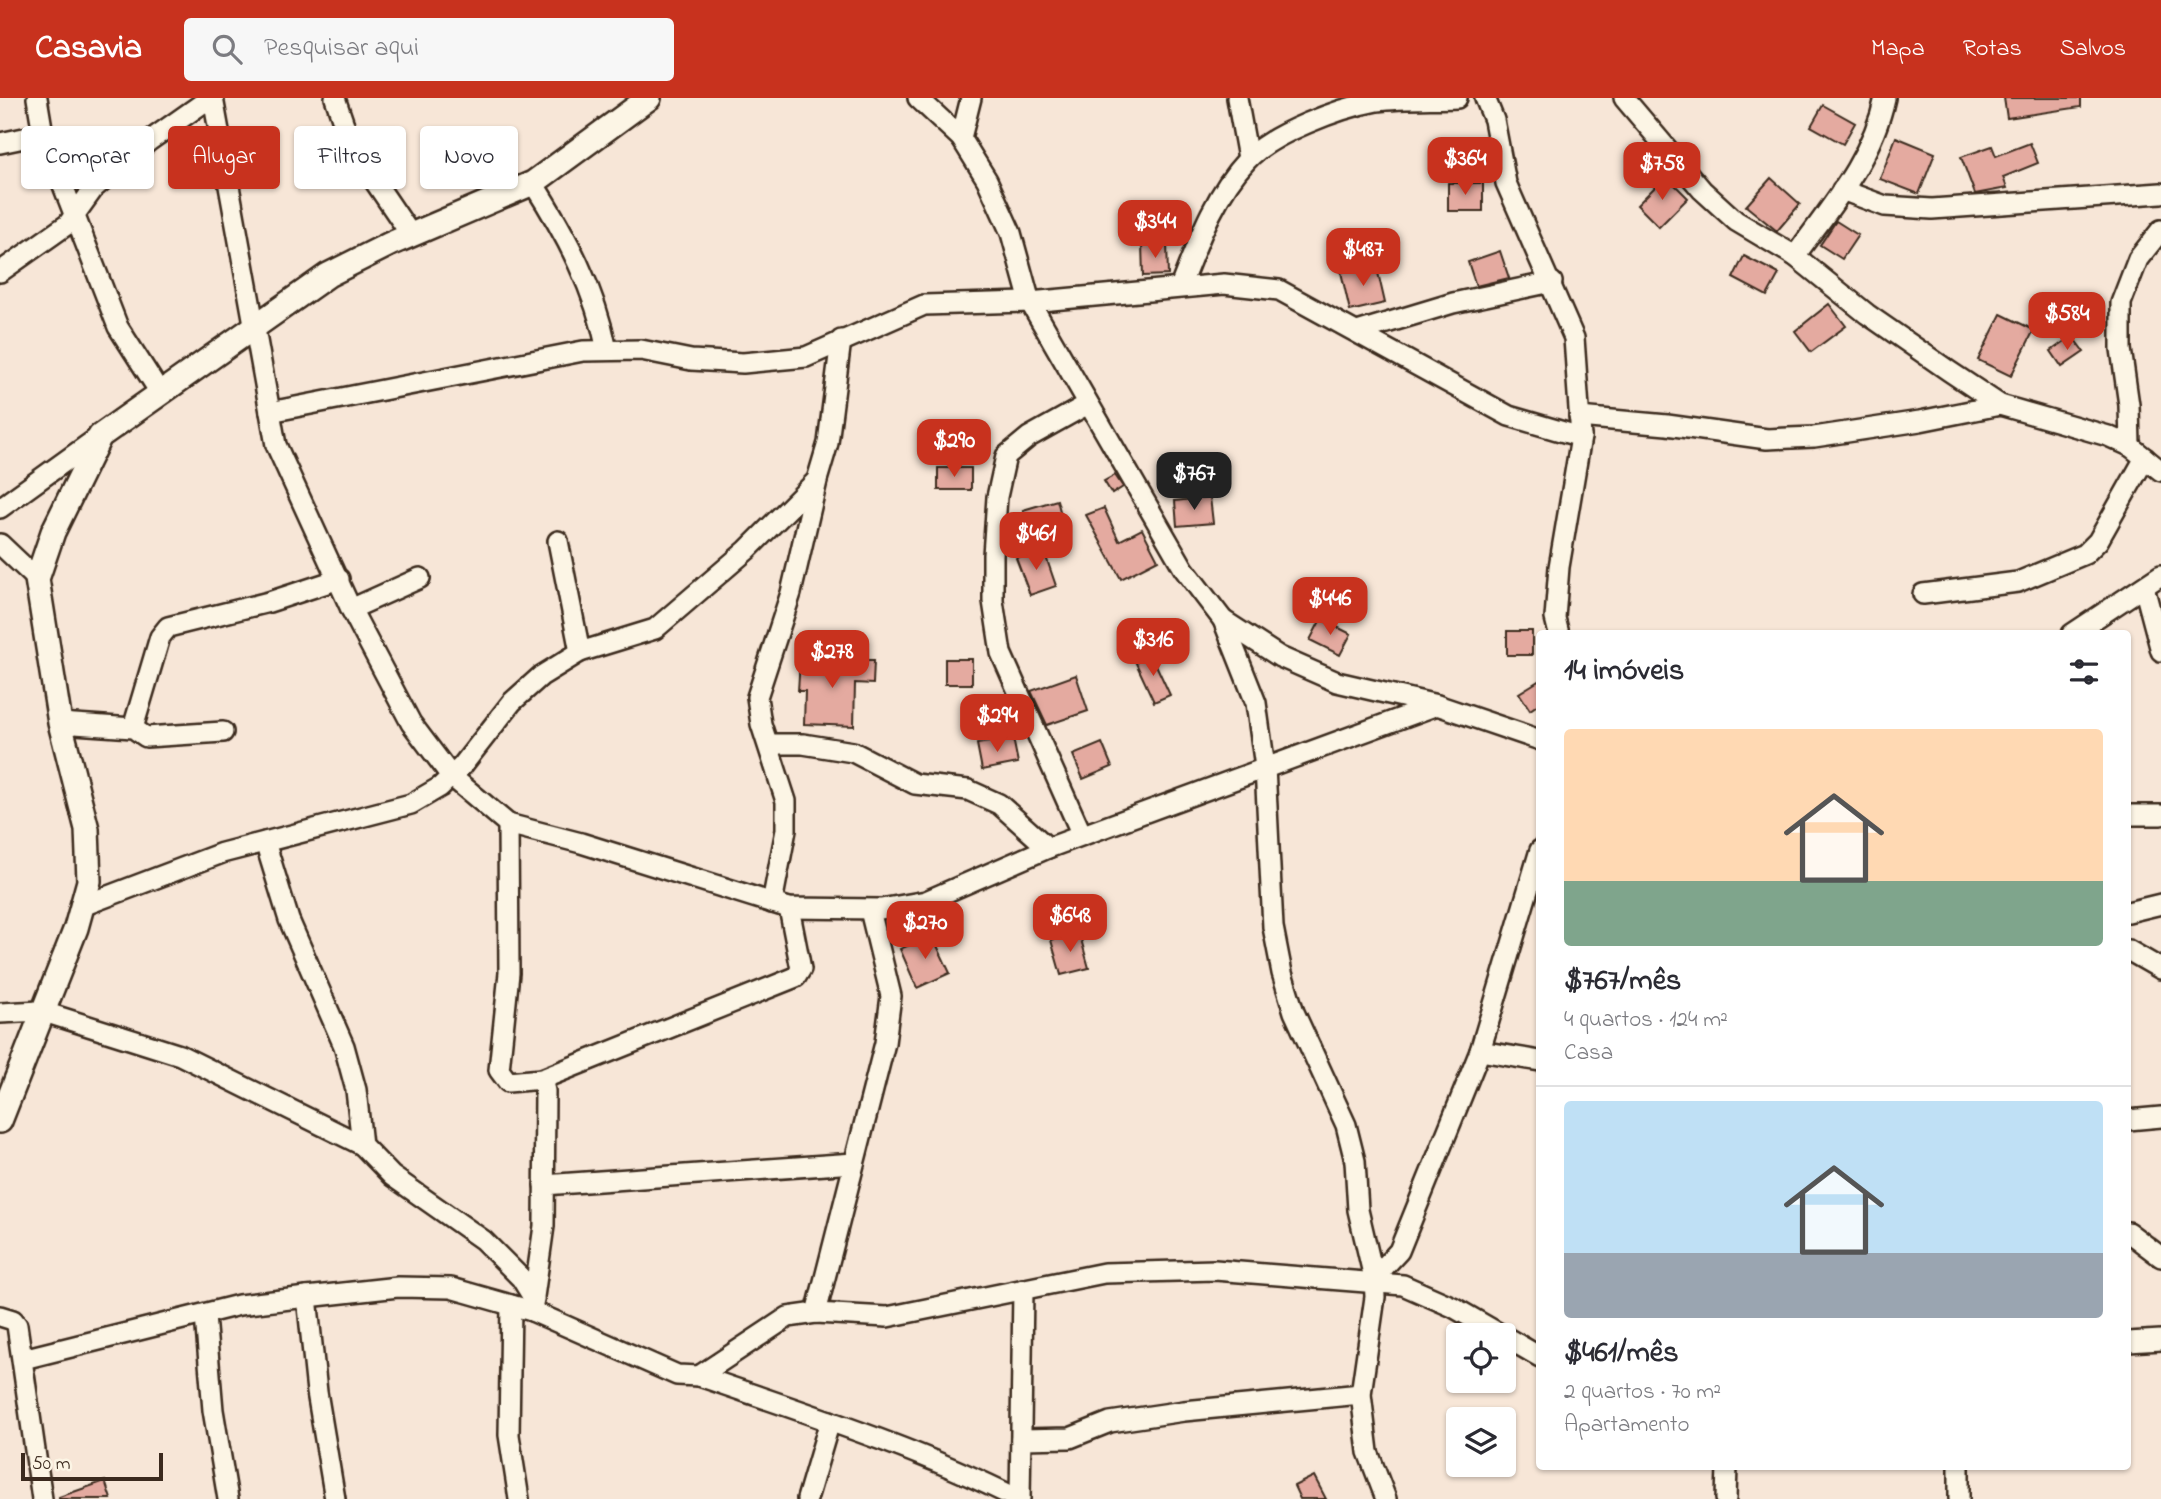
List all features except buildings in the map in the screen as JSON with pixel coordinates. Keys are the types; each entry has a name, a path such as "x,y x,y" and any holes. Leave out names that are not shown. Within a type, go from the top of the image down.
{"street":[{"path":"37,98 42,126"},
{"path":"0,272 76,216 94,188 149,141 212,98 270,412 281,456 351,609 411,723 451,776 508,824 581,842 781,905 870,910 926,901 1048,848 1437,705"},
{"path":"335,98 352,148 411,235"},
{"path":"0,508 159,391 328,275 411,235 533,183 649,98"},
{"path":"918,98 961,138 987,180 1011,233 1030,302 1184,569 1223,620 1256,704 1265,767 1273,927 1280,961 1294,1012 1346,1125 1355,1161 1358,1210 1374,1280 1375,1297 1361,1394 1368,1452 1386,1499"},
{"path":"961,138 971,98"},
{"path":"1237,98 1248,158"},
{"path":"1180,287 1197,244 1225,188 1248,158 1296,127 1357,106 1378,100 1457,98"},
{"path":"1485,98 1494,120 1506,183 1529,239 1552,282 1574,338 1581,437 1559,567 1555,618 1558,630"},
{"path":"1624,98 1702,190 1736,221 1795,256 1867,314 2000,405 2108,436 2137,452 2161,471"},
{"path":"1795,256 1864,159 1880,122 1885,98"},
{"path":"0,142 21,138"},
{"path":"533,183 574,250 603,329 607,350"},
{"path":"65,189 118,327 159,391"},
{"path":"1842,190 1885,206 1932,209 2161,193"},
{"path":"1923,594 2018,582 2085,554 2098,541 2137,452 2121,349 2121,303 2138,259 2161,230"},
{"path":"1357,332 1453,303 1552,282"},
{"path":"270,412 583,351 641,350 691,360 743,363 806,357 924,305 1030,302 1224,284 1279,290 1509,416 1581,437"},
{"path":"508,824 509,972 499,1070 508,1082 542,1079 796,977 801,969 781,905 786,801 761,724 757,697 791,593 828,443 841,340"},
{"path":"1082,835 1001,653 993,601 993,555 998,497 1006,456 1029,437 1088,404"},
{"path":"1579,417 1667,425 1768,439 1814,437 1920,421 2000,405"},
{"path":"0,1121 82,906 89,881 88,829 60,723 37,579 53,532 100,436"},
{"path":"82,906 222,853 411,804 451,776 489,735 512,702 541,677 580,652 655,629 747,550 817,480"},
{"path":"558,541 580,652"},
{"path":"0,544 37,579"},
{"path":"2078,630 2161,575"},
{"path":"351,609 420,578"},
{"path":"133,728 160,637 168,627 269,602 339,579"},
{"path":"2144,587 2161,651"},
{"path":"1223,620 1280,657 1337,682 1437,705 1536,739"},
{"path":"60,723 133,728 146,737 223,732"},
{"path":"769,744 803,744 853,752 915,784 968,790 999,804 1048,848"},
{"path":"2131,815 2161,815"},
{"path":"265,842 289,920 345,1046 356,1090 362,1144"},
{"path":"1374,1280 1399,1251 1480,1051 1536,863"},
{"path":"2131,911 2161,904"},
{"path":"816,1313 885,1043 891,996 870,910"},
{"path":"2131,952 2161,969"},
{"path":"0,1013 41,1011 180,1055 362,1144 392,1175 483,1240 521,1278 533,1305"},
{"path":"1480,1051 1536,1059"},
{"path":"533,1305 544,1226 545,1099 542,1079"},
{"path":"2131,1120 2161,1117"},
{"path":"544,1185 854,1163"},
{"path":"2131,1234 2161,1257"},
{"path":"699,1376 788,1317 816,1313 887,1317 1104,1273 1214,1270 1374,1280 1403,1285 1453,1307 1536,1355"},
{"path":"23,1359 205,1316 239,1305 398,1287 451,1288 511,1305 533,1305 677,1375 699,1376 830,1421 981,1480 1016,1498 1021,1439 1023,1289"},
{"path":"307,1297 317,1392 335,1499"},
{"path":"511,1305 509,1435 519,1499"},
{"path":"0,1316 16,1322 42,1499"},
{"path":"205,1316 213,1410 228,1499"},
{"path":"2131,1342 2161,1340"},
{"path":"1021,1439 1070,1438 1110,1422 1184,1411 1361,1394"},
{"path":"807,1499 830,1421"},
{"path":"1726,1499 1727,1470"},
{"path":"1959,1470 1959,1499"}]}
